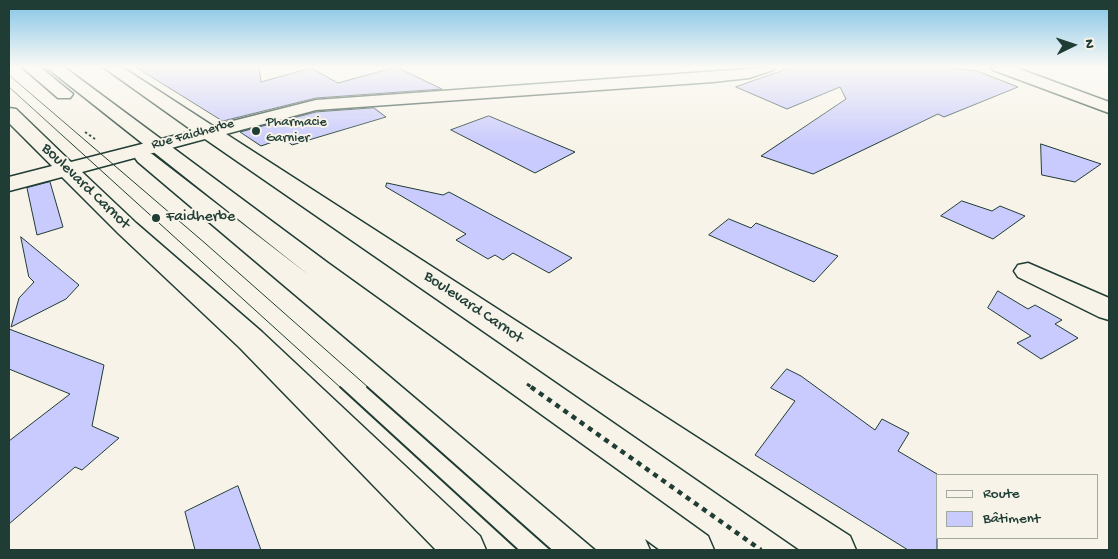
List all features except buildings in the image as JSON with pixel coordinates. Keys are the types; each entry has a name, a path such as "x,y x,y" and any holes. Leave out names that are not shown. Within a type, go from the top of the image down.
{"street":[{"path":"68,93 318,269 693,550"},
{"path":"84,93 629,550"},
{"name":"Boulevard Carnot","path":"151,93 835,550"},
{"name":"Rue Faidherbe","path":"9,184 285,111 327,103 480,93"},
{"path":"1069,93 1109,108"},
{"name":"Boulevard Carnot","path":"9,113 128,228 251,340 465,550"},
{"path":"1028,271 1109,310"}],"path":[{"path":"85,132 95,139"}],"tram line":[{"path":"16,93 341,388"},
{"path":"30,93 206,244 369,388"},
{"path":"340,387 518,550"},
{"path":"367,387 551,550"}],"place":[{"name":"Pharmacie Garnier","path":"256,131"},
{"name":"Faidherbe","path":"156,218"}]}
